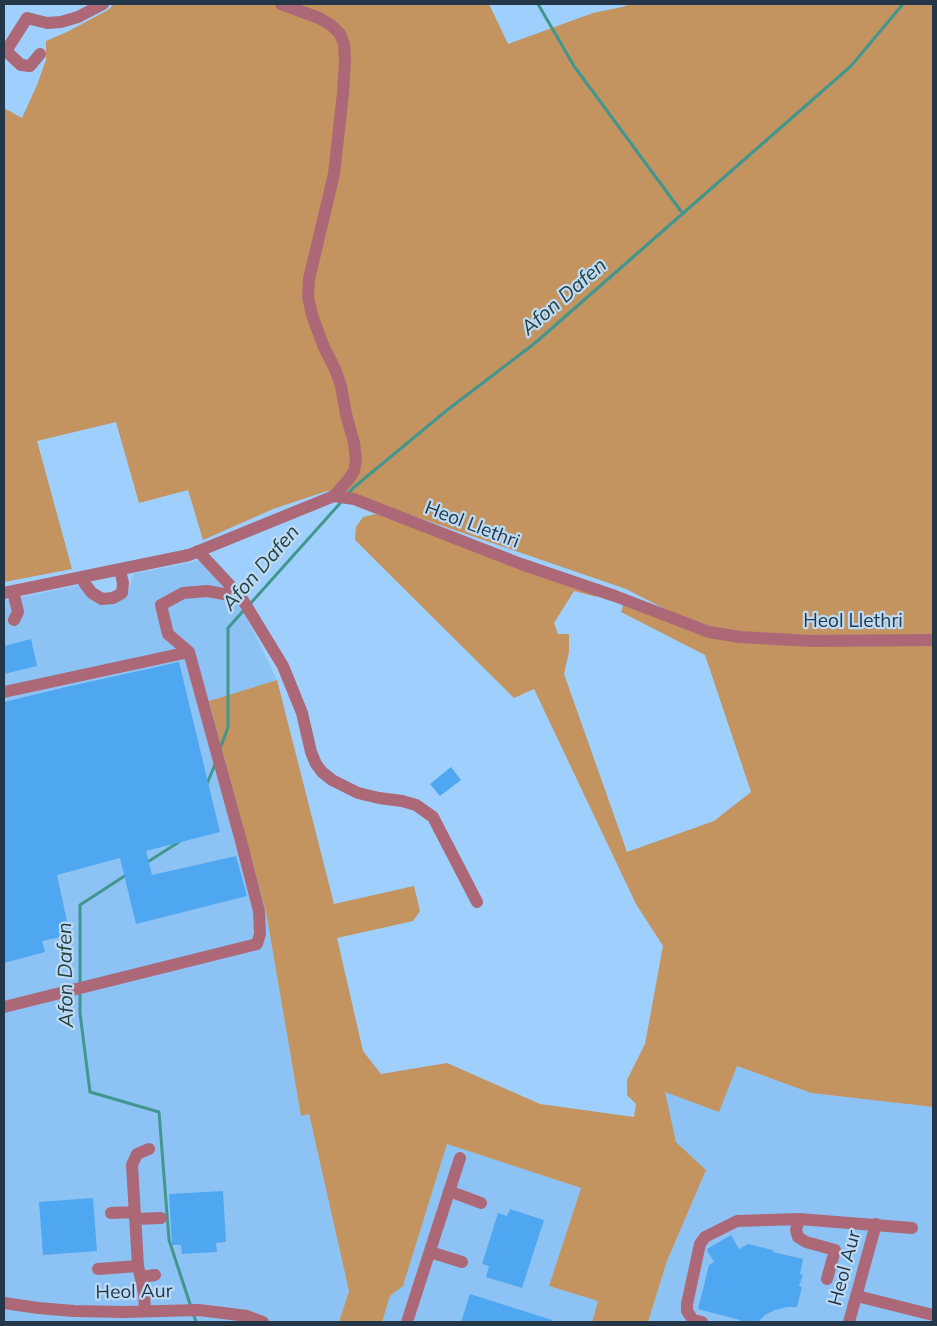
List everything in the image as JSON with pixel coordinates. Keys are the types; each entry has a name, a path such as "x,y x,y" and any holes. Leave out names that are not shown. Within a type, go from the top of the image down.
{"street":[{"path":"40,54 30,66 21,65 6,51 27,18 47,22 61,22 78,17 103,4"},
{"path":"14,620 18,612 8,592 189,555 334,496 354,471 356,460 354,443 341,386 323,345 308,297 309,279 334,174 343,93 344,44 340,34 331,25 319,18 281,4"},
{"name":"Heol Llethri","path":"334,496 354,499 521,564 615,596 709,632 740,637 811,641 933,640"},
{"path":"198,551 241,596 251,615 268,639 283,666 302,713 310,752 322,772 332,780 358,793 416,805 433,817 478,902"},
{"path":"82,578 92,593 102,599 113,598 122,593 123,583 120,570"},
{"path":"4,1007 257,944 260,934 259,911 189,652 168,634 162,605 183,593 207,591 241,596"},
{"path":"4,692 189,652"},
{"path":"145,1311 144,1293 139,1272 132,1165 137,1154 149,1149"},
{"path":"407,1322 460,1158"},
{"path":"449,1190 481,1203"},
{"path":"111,1213 161,1218"},
{"path":"799,1219 796,1230 798,1237 806,1242 835,1250 827,1279"},
{"name":"Heol Aur","path":"702,1322 692,1320 687,1304 700,1244 705,1237 737,1221 799,1219 912,1228"},
{"name":"Heol Aur","path":"849,1322 876,1224"},
{"path":"430,1252 462,1262"},
{"path":"98,1269 155,1275"},
{"path":"857,1296 933,1315"},
{"name":"Heol Aur","path":"4,1303 124,1317 145,1311 198,1310 247,1316 263,1322"}],"shaded area":[{"path":"114,4 489,4 508,44 593,13 631,4 933,4 933,636 822,637 743,634 712,627 671,612 626,589 353,494 327,491 273,509 203,540 188,490 139,503 116,422 37,441 72,569 4,582 4,108 22,118 46,60 46,41 108,10"},
{"path":"376,514 590,588 597,597 574,591 554,623 558,634 569,634 569,652 564,674 627,852 714,821 751,792 705,655 621,612 625,600 709,632 933,640 933,1107 811,1093 737,1066 719,1112 665,1092 676,1142 706,1170 667,1261 648,1322 592,1322 598,1301 549,1286 581,1188 447,1144 403,1286 390,1296 382,1322 339,1322 349,1291 309,1114 301,1116 266,912 209,701 277,680 334,904 414,886 420,911 413,921 337,938 363,1051 381,1074 447,1063 540,1104 634,1117 636,1104 627,1095 627,1080 645,1044 663,946 636,904 534,689 514,698 355,540 356,527 363,517"},
{"path":"199,561 241,606 277,680 209,701 266,912 301,1115 309,1114 349,1291 339,1322 4,1322 4,601 80,585 118,602 129,592 133,574"},
{"path":"736,1066 811,1093 933,1107 933,1322 648,1322 667,1261 706,1170 676,1142 664,1092"},
{"path":"447,1144 581,1188 549,1286 598,1301 592,1322 382,1322 390,1296 403,1286"}],"building":[{"path":"31,639 37,666 4,674 4,646"},
{"path":"179,662 220,832 146,851 152,875 236,856 247,896 136,924 120,858 57,875 70,935 42,941 45,952 4,963 4,702"},
{"path":"451,767 461,780 440,796 430,784"},
{"path":"223,1191 226,1242 216,1243 217,1252 182,1254 181,1245 172,1245 169,1194"},
{"path":"93,1198 97,1251 43,1255 39,1202"},
{"path":"510,1209 544,1220 522,1288 486,1277 489,1266 482,1264 498,1213 507,1216"},
{"path":"731,1235 739,1249 748,1244 803,1259 800,1274 803,1275 799,1286 802,1287 797,1307 775,1310 765,1315 758,1322 739,1322 740,1320 698,1309 709,1265 714,1262 707,1249"},
{"path":"470,1294 552,1320 552,1322 461,1322"}],"waterway":[{"path":"538,4 574,66 683,214"},
{"name":"Afon Dafen","path":"348,494 446,411 535,343 851,66 903,4"},
{"name":"Afon Dafen","path":"250,604 343,500"},
{"name":"Afon Dafen","path":"220,749 228,727 228,628 244,610"},
{"name":"Afon Dafen","path":"207,784 215,764"},
{"name":"Afon Dafen","path":"146,863 179,842"},
{"name":"Afon Dafen","path":"80,984 80,905 126,875"},
{"name":"Afon Dafen","path":"80,992 80,1013 90,1092 159,1112 169,1240 191,1307"},
{"name":"Afon Dafen","path":"193,1313 196,1322"}]}
